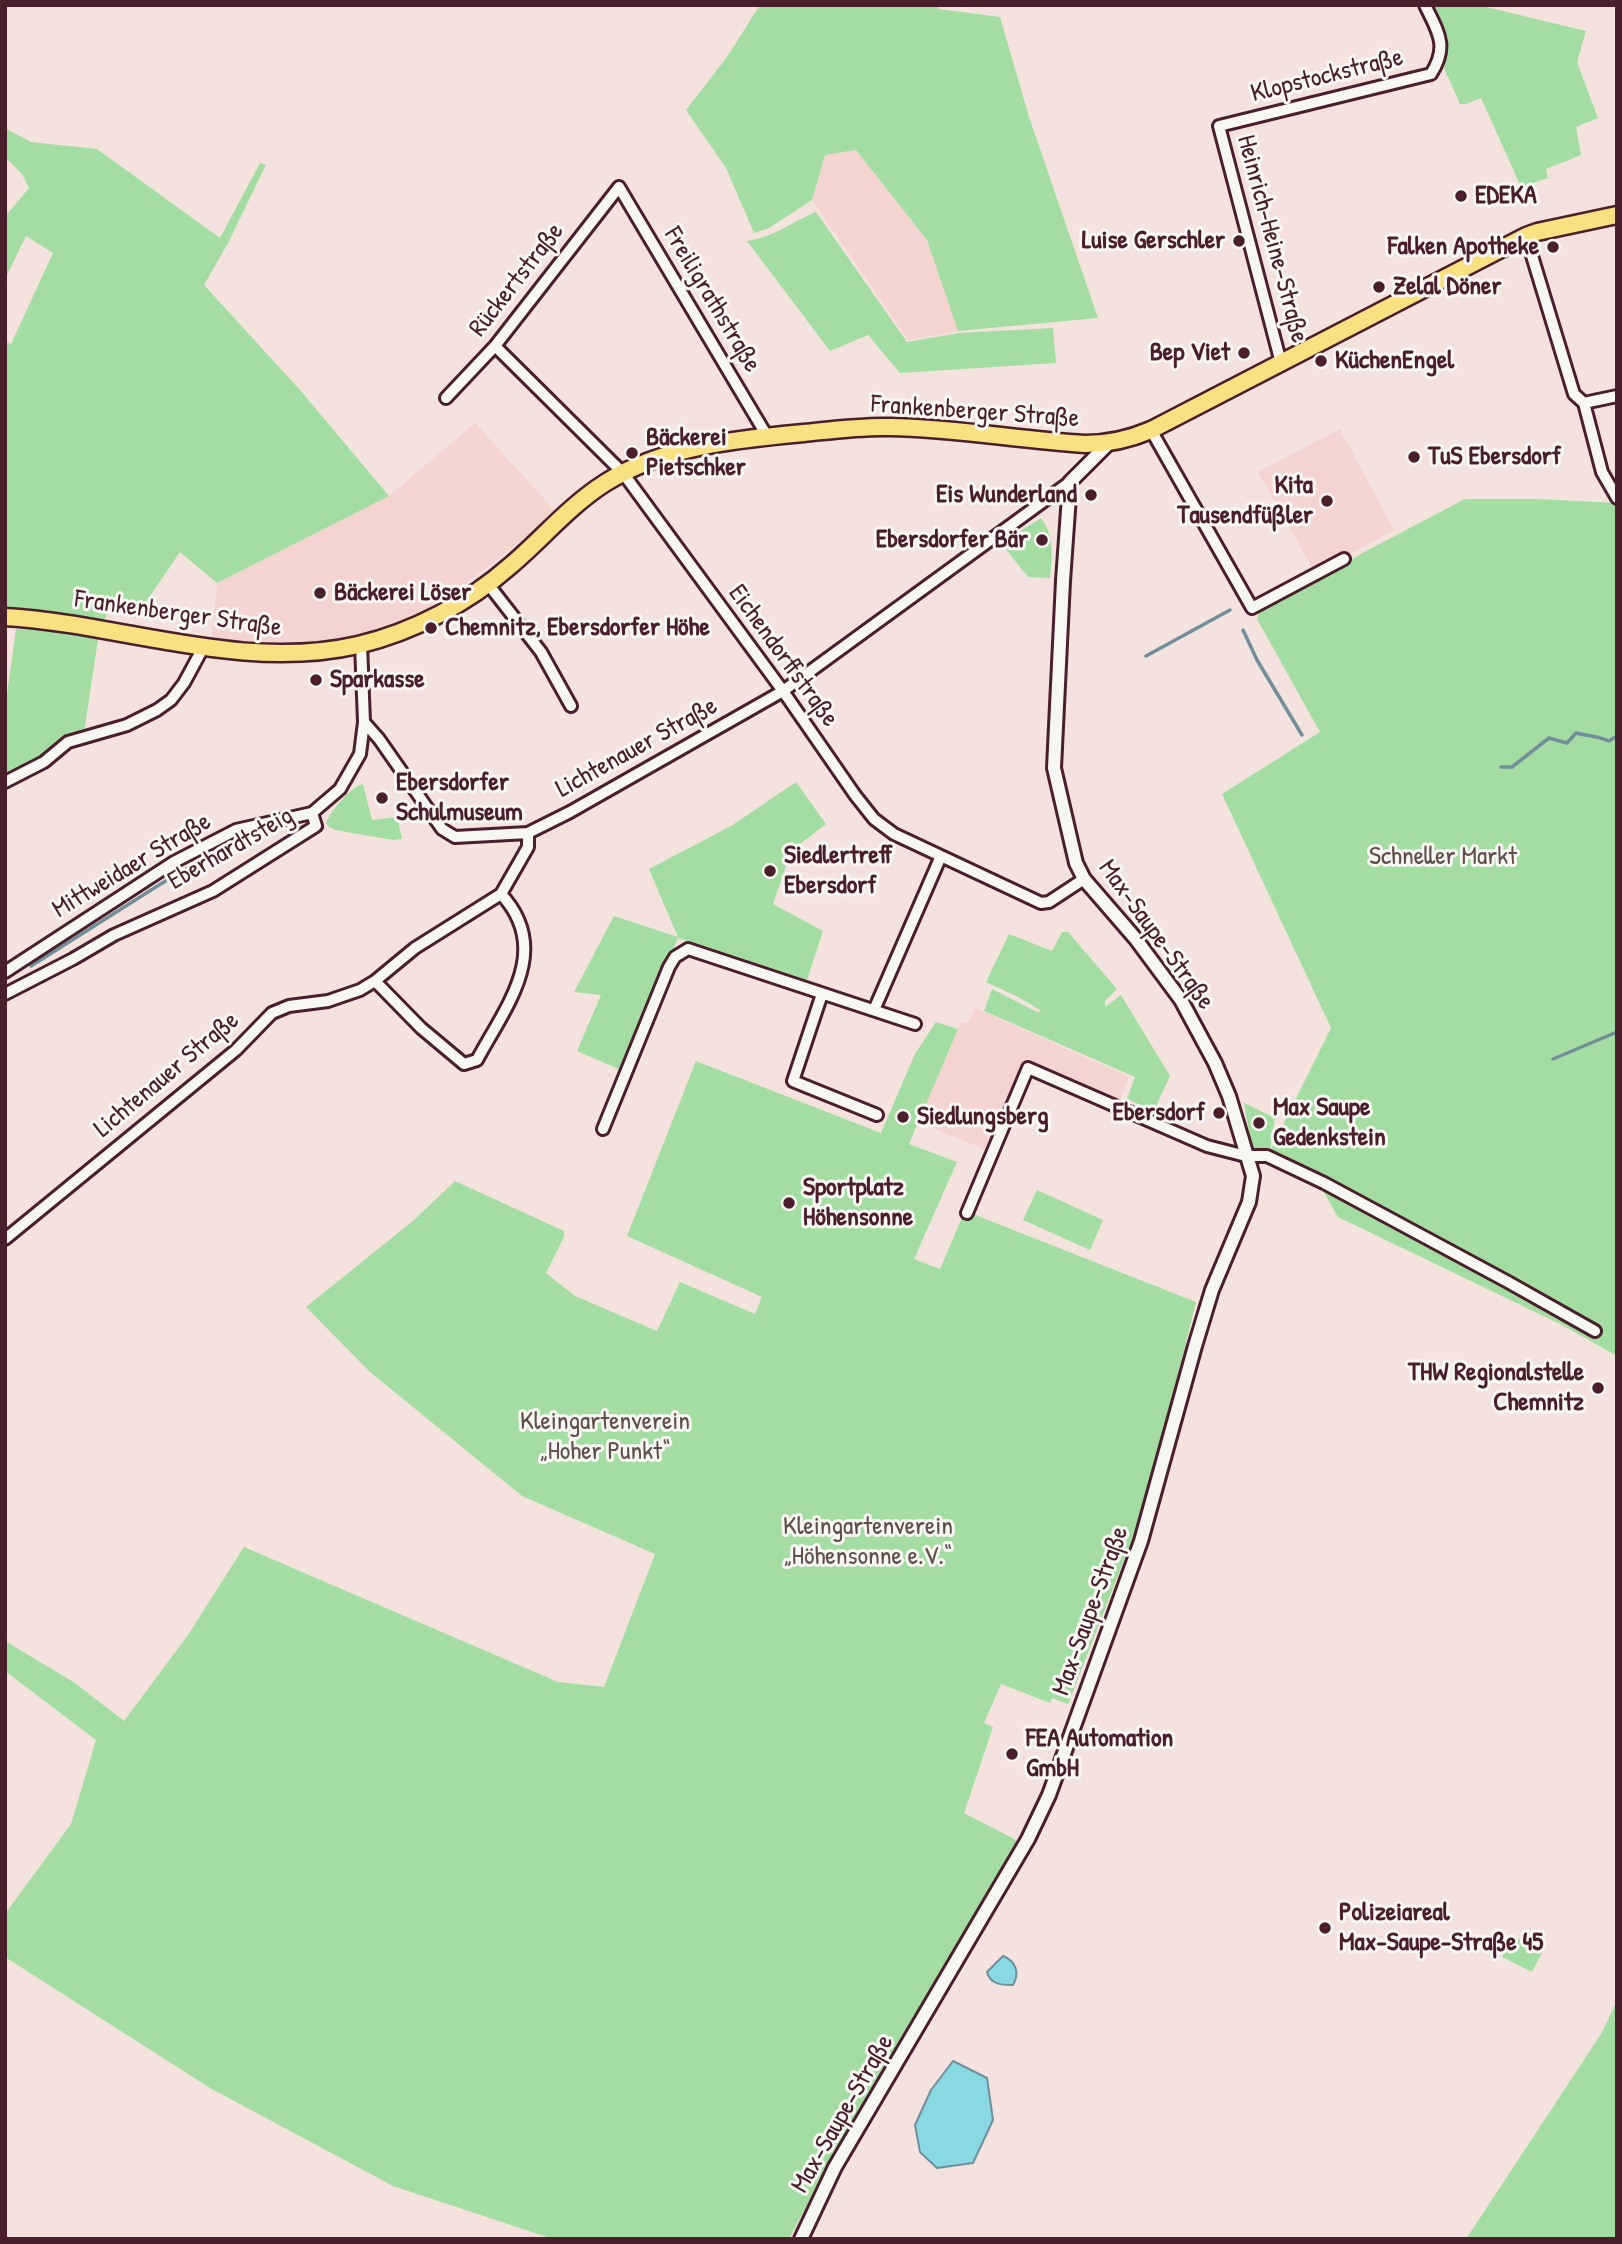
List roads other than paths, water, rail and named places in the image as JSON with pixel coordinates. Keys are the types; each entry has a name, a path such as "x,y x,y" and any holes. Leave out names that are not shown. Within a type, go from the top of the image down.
{"main road":[{"name":"Frankenberger Straße","path":"5,617 69,623 252,653 304,654 361,645 428,620 488,584 586,497 622,473 679,452 767,436 892,426 1065,443 1109,443 1151,430 1526,236 1617,215"}],"street":[{"name":"Klopstockstraße","path":"1219,126 1431,74 1441,53 1438,32 1425,5"},
{"name":"Heinrich-Heine-Straße","path":"1219,126 1281,363"},
{"name":"Rückertstraße","path":"446,398 495,346 619,187"},
{"name":"Freiligrathstraße","path":"619,187 767,436"},
{"path":"1526,236 1574,394 1584,403 1602,472 1617,498"},
{"name":"Eichendorffstraße","path":"495,346 622,473 874,819 894,834 1041,903 1049,902 1084,879"},
{"path":"1584,403 1617,396"},
{"path":"1151,430 1252,608 1344,559"},
{"name":"Lichtenauer Straße","path":"5,1239 236,1050 272,1013 289,1006 328,1001 360,990 375,981 415,948 501,894 528,847 528,833 783,691 1070,482 1109,443"},
{"name":"Max-Saupe-Straße","path":"801,2239 835,2167 1021,1851 1049,1795 1141,1541 1212,1290 1249,1202 1253,1176 1229,1097 1215,1063 1181,1000 1135,938 1084,879 1076,863 1054,768 1070,482"},
{"path":"488,584 541,652 571,706"},
{"name":"Mittweidaer Straße","path":"5,972 173,862 236,830 312,813 340,789 351,774 360,754 364,722 361,645"},
{"path":"5,782 44,762 68,742 127,725 158,710 171,700 184,683 204,646"},
{"path":"364,722 442,829 456,837 528,833"},
{"name":"Eberhardtsteig","path":"5,994 114,935 213,891 316,826 312,813"},
{"path":"874,1010 941,856"},
{"path":"375,981 421,1028 464,1064 477,1060 517,986 524,967 523,933 513,906 501,894"},
{"path":"603,1129 669,967 675,957 688,949 915,1024"},
{"path":"822,994 793,1081 877,1115"},
{"path":"967,1213 1028,1068 1207,1146 1246,1156 1267,1156 1324,1183 1595,1331"}],"water":[{"path":"1003,1956 1016,1968 1013,1985 994,1982 987,1972"},
{"path":"953,2061 987,2078 993,2120 973,2163 937,2168 920,2152 915,2125 931,2090"}],"waterway":[{"path":"1146,656 1230,610"},
{"path":"1243,630 1257,660 1302,735"},
{"path":"1501,767 1512,767 1549,738 1567,743 1576,733 1609,741 1617,736"},
{"path":"31,966 196,863"},
{"path":"1553,1059 1617,1032"}],"place":[{"name":"EDEKA","path":"1461,196"},
{"name":"Luise Gerschler","path":"1239,241"},
{"name":"Falken Apotheke","path":"1553,247"},
{"name":"Zelal Döner","path":"1379,287"},
{"name":"Bep Viet","path":"1244,353"},
{"name":"KüchenEngel","path":"1321,361"},
{"name":"Bäckerei Pietschker","path":"632,453"},
{"name":"TuS Ebersdorf","path":"1414,457"},
{"name":"Eis Wunderland","path":"1091,495"},
{"name":"Kita Tausendfüßler","path":"1327,501"},
{"name":"Ebersdorfer Bär","path":"1042,540"},
{"name":"Bäckerei Löser","path":"320,593"},
{"name":"Chemnitz, Ebersdorfer Höhe","path":"431,628"},
{"name":"Sparkasse","path":"316,680"},
{"name":"Ebersdorfer Schulmuseum","path":"382,798"},
{"name":"Siedlertreff Ebersdorf","path":"770,871"},
{"name":"Ebersdorf","path":"1219,1113"},
{"name":"Siedlungsberg","path":"903,1117"},
{"name":"Max Saupe Gedenkstein","path":"1259,1123"},
{"name":"Sportplatz Höhensonne","path":"789,1203"},
{"name":"THW Regionalstelle Chemnitz","path":"1598,1388"},
{"name":"FEA Automation GmbH","path":"1012,1754"},
{"name":"Polizeiareal Max-Saupe-Straße 45","path":"1325,1928"}],"park label":[{"name":"Schneller Markt","path":"1443,857"},
{"name":"Kleingartenverein „Hoher Punkt“","path":"605,1437"},
{"name":"Kleingartenverein „Höhensonne e.V.“","path":"868,1542"}]}
